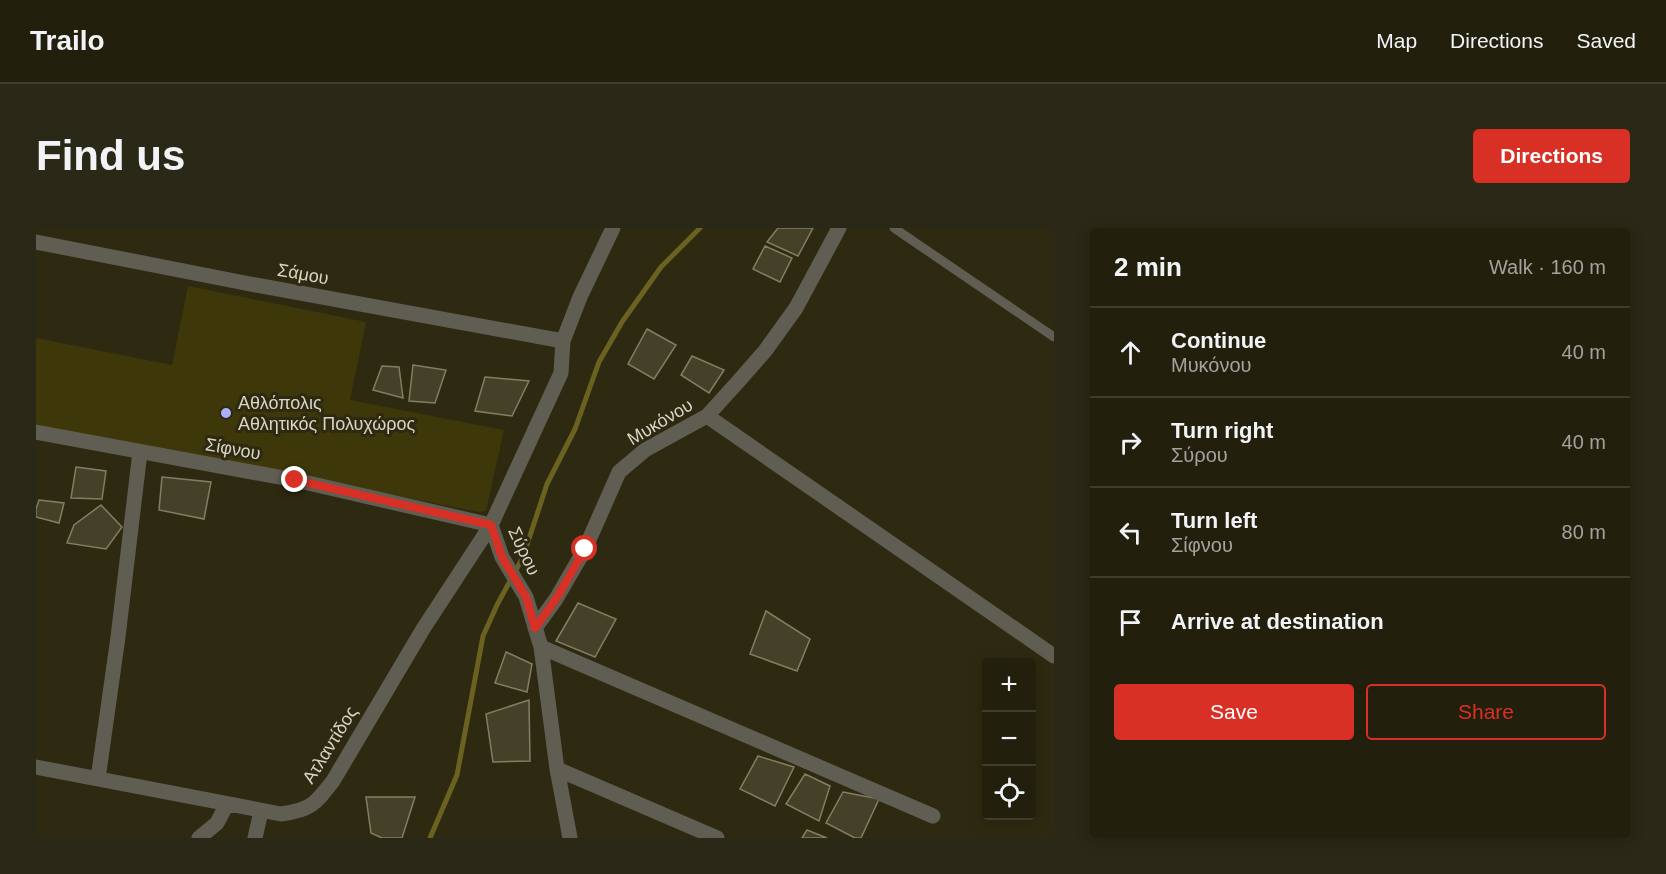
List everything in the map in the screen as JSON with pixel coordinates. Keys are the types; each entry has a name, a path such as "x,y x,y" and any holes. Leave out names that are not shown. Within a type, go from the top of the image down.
{"street":[{"name":"Σύρου","path":"570,838 557,769 541,646 526,597 502,557 491,525 561,374 563,341 579,297 613,228"},
{"name":"Μυκόνου","path":"535,628 556,599 585,549 620,472 645,450 707,416 765,351 796,308 839,228"},
{"name":"Σάμου","path":"36,242 563,341"},
{"path":"707,416 1054,656"},
{"name":"Σίφνου","path":"36,432 295,480 491,525"},
{"path":"98,779 140,452"},
{"name":"Ατλαντίδος","path":"36,767 261,811 281,814 303,811 318,800 333,781 423,629 491,525"},
{"path":"541,646 933,816"},
{"path":"557,769 717,838"},
{"path":"199,838 217,823 227,804"},
{"path":"255,838 261,811"}],"lane":[{"path":"894,228 1054,337"}],"shaded area":[{"name":"Αθλόπολις Αθλητικός Πολυχώρος","path":"188,286 366,322 350,400 504,430 486,511 479,512 36,426 36,338 172,365"}],"building":[{"path":"778,228 813,228 798,256 767,242"},
{"path":"765,246 792,258 780,282 753,269"},
{"path":"647,329 676,345 654,379 628,364"},
{"path":"692,356 724,370 709,393 681,375"},
{"path":"413,365 446,370 435,403 409,401"},
{"path":"382,366 399,367 403,398 373,390"},
{"path":"485,377 529,381 512,416 475,411"},
{"path":"76,467 106,471 102,499 71,498"},
{"path":"162,477 211,482 204,519 159,510"},
{"path":"39,500 64,503 59,523 36,517"},
{"path":"101,505 122,527 106,549 67,543 74,525"},
{"path":"578,603 616,619 595,657 556,641"},
{"path":"766,611 810,639 797,671 750,654"},
{"path":"506,652 532,664 527,692 495,683"},
{"path":"529,700 530,761 493,762 486,714"},
{"path":"758,756 794,767 775,806 740,789"},
{"path":"805,774 830,786 819,821 786,804"},
{"path":"843,792 879,799 861,838 855,838 826,823"},
{"path":"366,797 415,797 402,838 382,838 371,833"},
{"path":"807,830 827,838 802,838"}],"waterway":[{"path":"430,838 457,775 483,636 523,557 547,484 575,429 599,362 622,322 661,267 700,228"}],"place":[{"name":"Αθλόπολις Αθλητικός Πολυχώρος","path":"226,413"}],"route":[{"path":"295,480 491,525 502,557 526,597 535,628 556,599 585,549"}]}
